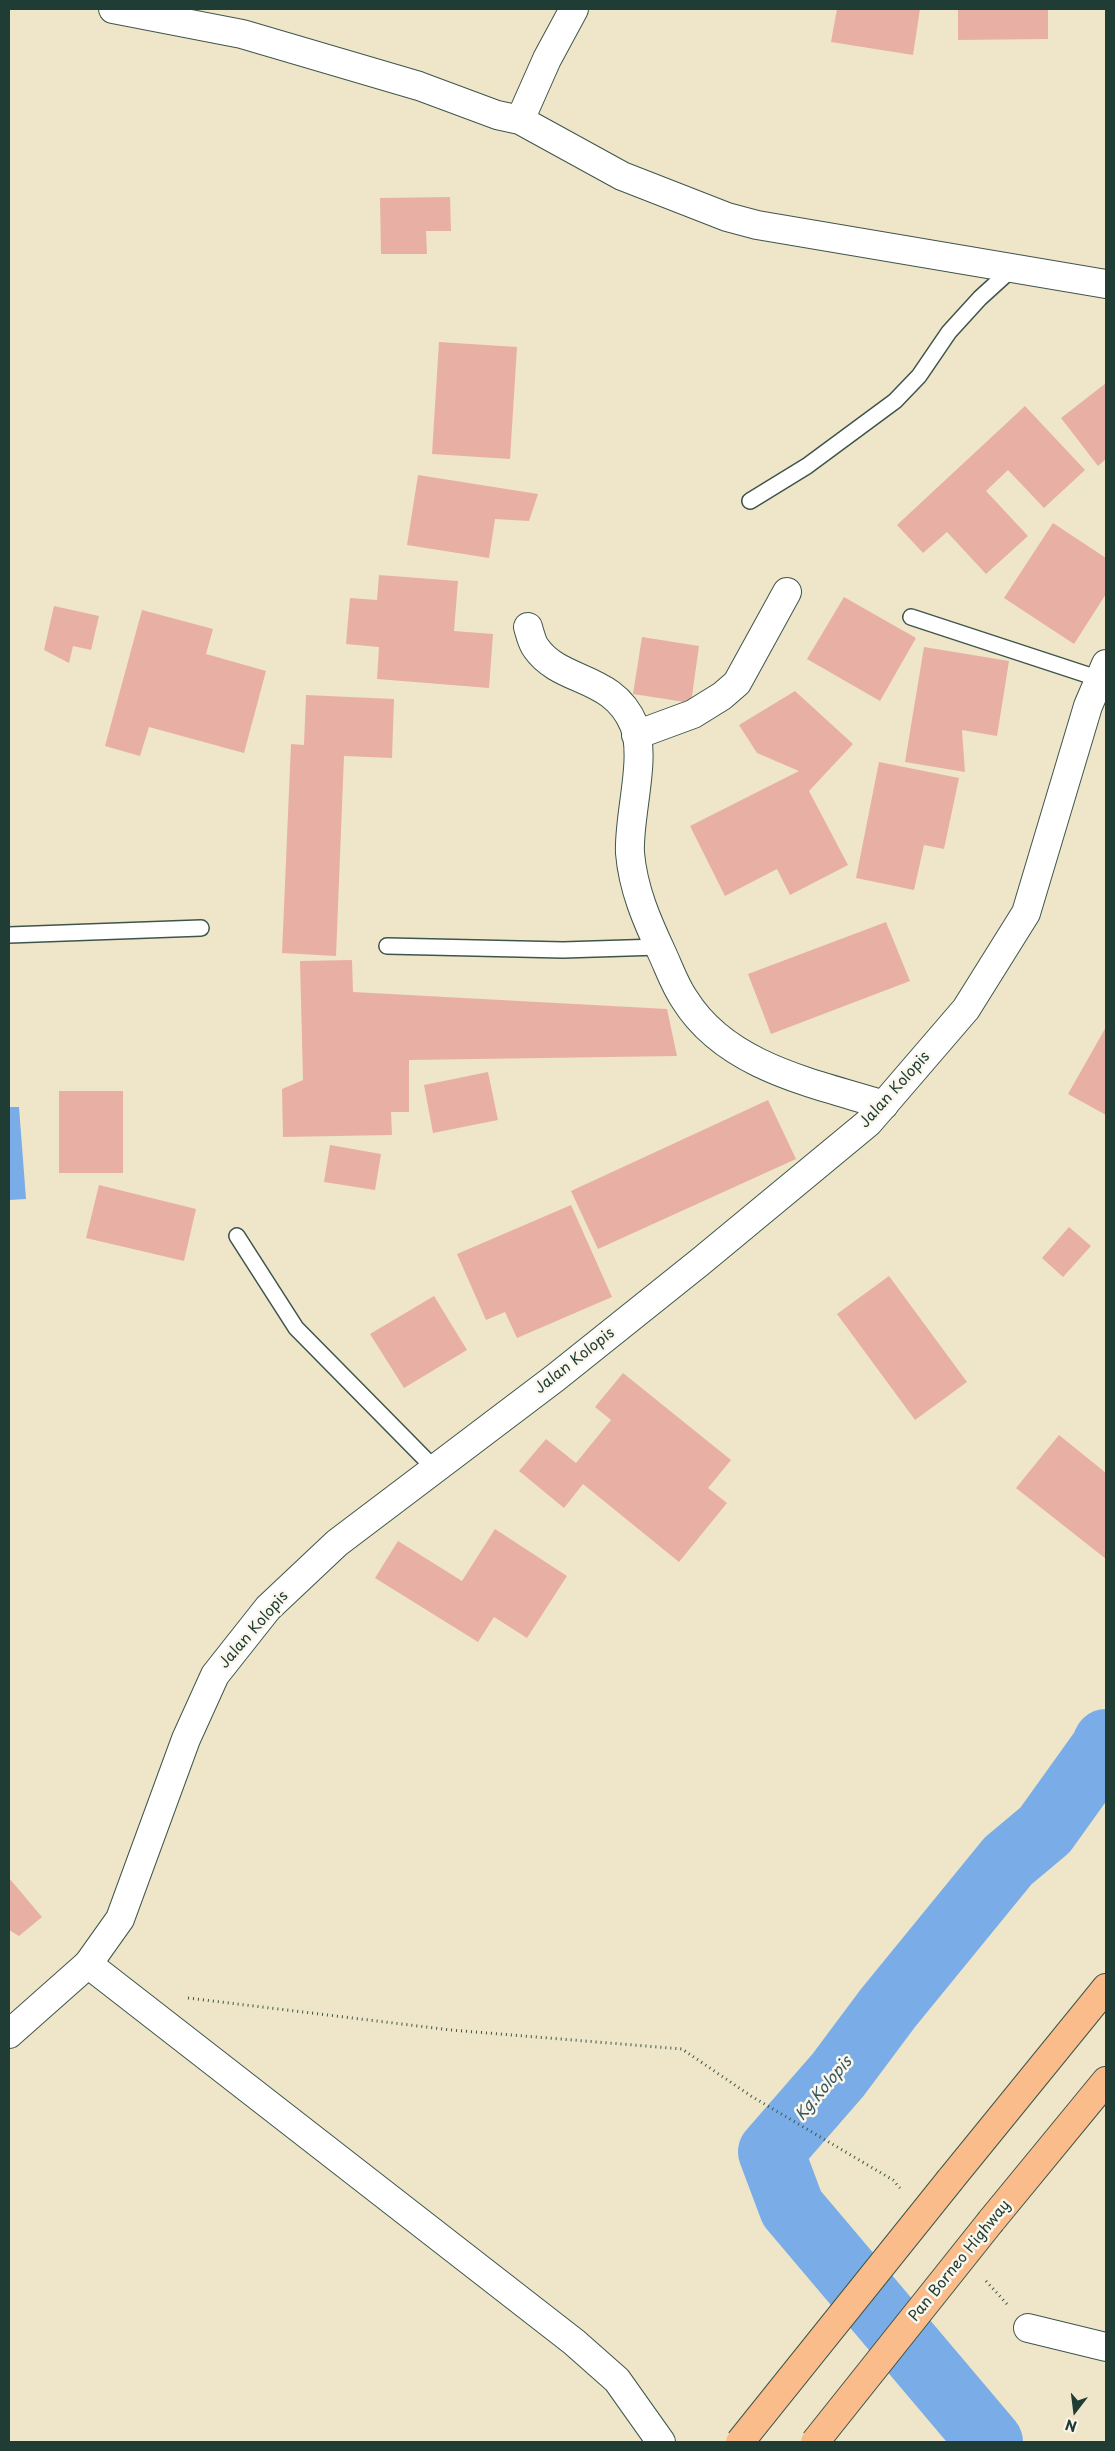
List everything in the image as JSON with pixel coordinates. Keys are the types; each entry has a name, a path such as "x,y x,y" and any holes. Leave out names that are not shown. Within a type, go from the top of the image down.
{"highway":[{"path":"740,2442 1106,1988"},
{"name":"Pan Borneo Highway","path":"815,2442 991,2221 1106,2081"}],"street":[{"path":"113,9 242,34 419,86 497,115 520,120 622,176 727,217 757,225 1106,284"},
{"path":"520,120 547,59 574,9"},
{"path":"636,735 693,714 722,696 737,683 788,592"},
{"path":"528,627 536,648 551,663 601,687 618,699 628,712 636,735 638,752 630,852 642,909 684,1000 709,1031 739,1052 802,1080 884,1104"},
{"name":"Jalan Kolopis","path":"9,2034 88,1964 120,1919 186,1739 215,1675 268,1608 337,1543 555,1378 700,1262 868,1123 966,1009 1026,913 1088,706 1103,671"},
{"path":"88,1964 574,2342 617,2380 661,2442"},
{"path":"1028,2328 1104,2347"}],"lane":[{"path":"750,501 807,466 895,401 918,376 949,332 980,298 1013,268"},
{"path":"912,617 1103,671"},
{"path":"9,934 201,928"},
{"path":"387,946 563,950 659,947"},
{"path":"237,1236 296,1328 435,1469"}],"path":[{"path":"182,1997 451,2030 682,2049 751,2096 893,2180 906,2194"},
{"path":"983,2279 1028,2328"}],"water":[{"path":"9,1107 19,1107 26,1199 9,1200"}],"building":[{"path":"837,9 920,9 913,55 831,42"},
{"path":"958,9 1048,9 1048,39 958,40"},
{"path":"450,197 451,231 426,231 427,254 381,254 380,198"},
{"path":"439,342 517,347 510,459 432,454"},
{"path":"1106,383 1106,459 1098,466 1061,418"},
{"path":"1025,406 1085,470 1044,508 1008,470 986,491 1028,536 986,574 947,532 923,553 897,525"},
{"path":"418,475 538,494 529,521 495,519 489,558 407,545"},
{"path":"1053,523 1106,558 1106,594 1074,644 1004,598"},
{"path":"379,575 458,581 454,631 493,634 489,688 377,679 379,647 346,644 350,598 377,600"},
{"path":"844,597 916,638 880,701 807,659"},
{"path":"54,606 99,616 91,650 73,646 69,663 44,650"},
{"path":"142,610 213,629 206,654 266,671 244,753 149,727 140,756 105,746"},
{"path":"642,637 699,646 691,703 633,694"},
{"path":"924,647 1009,661 997,736 962,730 965,772 905,762"},
{"path":"795,691 853,744 809,791 848,865 790,895 777,869 725,896 690,826 799,771 757,753 739,725"},
{"path":"306,695 394,699 392,758 344,756 336,956 282,953 291,744 304,745"},
{"path":"879,762 959,778 944,849 924,845 914,890 856,878"},
{"path":"886,922 910,981 771,1034 748,974"},
{"path":"352,960 353,992 667,1009 677,1056 409,1060 409,1112 391,1112 392,1135 283,1137 282,1089 303,1080 300,961"},
{"path":"1106,1027 1106,1115 1068,1094"},
{"path":"488,1072 498,1120 433,1133 424,1085"},
{"path":"59,1091 123,1091 123,1173 59,1173"},
{"path":"768,1100 796,1159 598,1249 571,1191"},
{"path":"330,1145 381,1154 375,1190 324,1182"},
{"path":"99,1185 196,1209 184,1261 86,1238"},
{"path":"571,1205 612,1297 517,1338 505,1312 486,1320 457,1254"},
{"path":"1069,1227 1091,1246 1063,1277 1042,1258"},
{"path":"889,1276 967,1382 915,1420 837,1314"},
{"path":"434,1296 467,1350 404,1388 370,1334"},
{"path":"623,1373 731,1460 708,1488 727,1503 679,1562 583,1484 564,1508 519,1471 546,1439 576,1463 611,1420 595,1407"},
{"path":"1059,1435 1106,1473 1106,1559 1016,1488"},
{"path":"495,1529 567,1576 527,1638 494,1617 478,1642 375,1578 398,1541 462,1581"},
{"path":"9,1878 42,1917 19,1936 9,1930"}],"waterway":[{"name":"Kg.Kolopis","path":"990,2442 792,2208 771,2152 838,2075 888,2008 1008,1861 1045,1830 1103,1749 1106,1742"}]}
